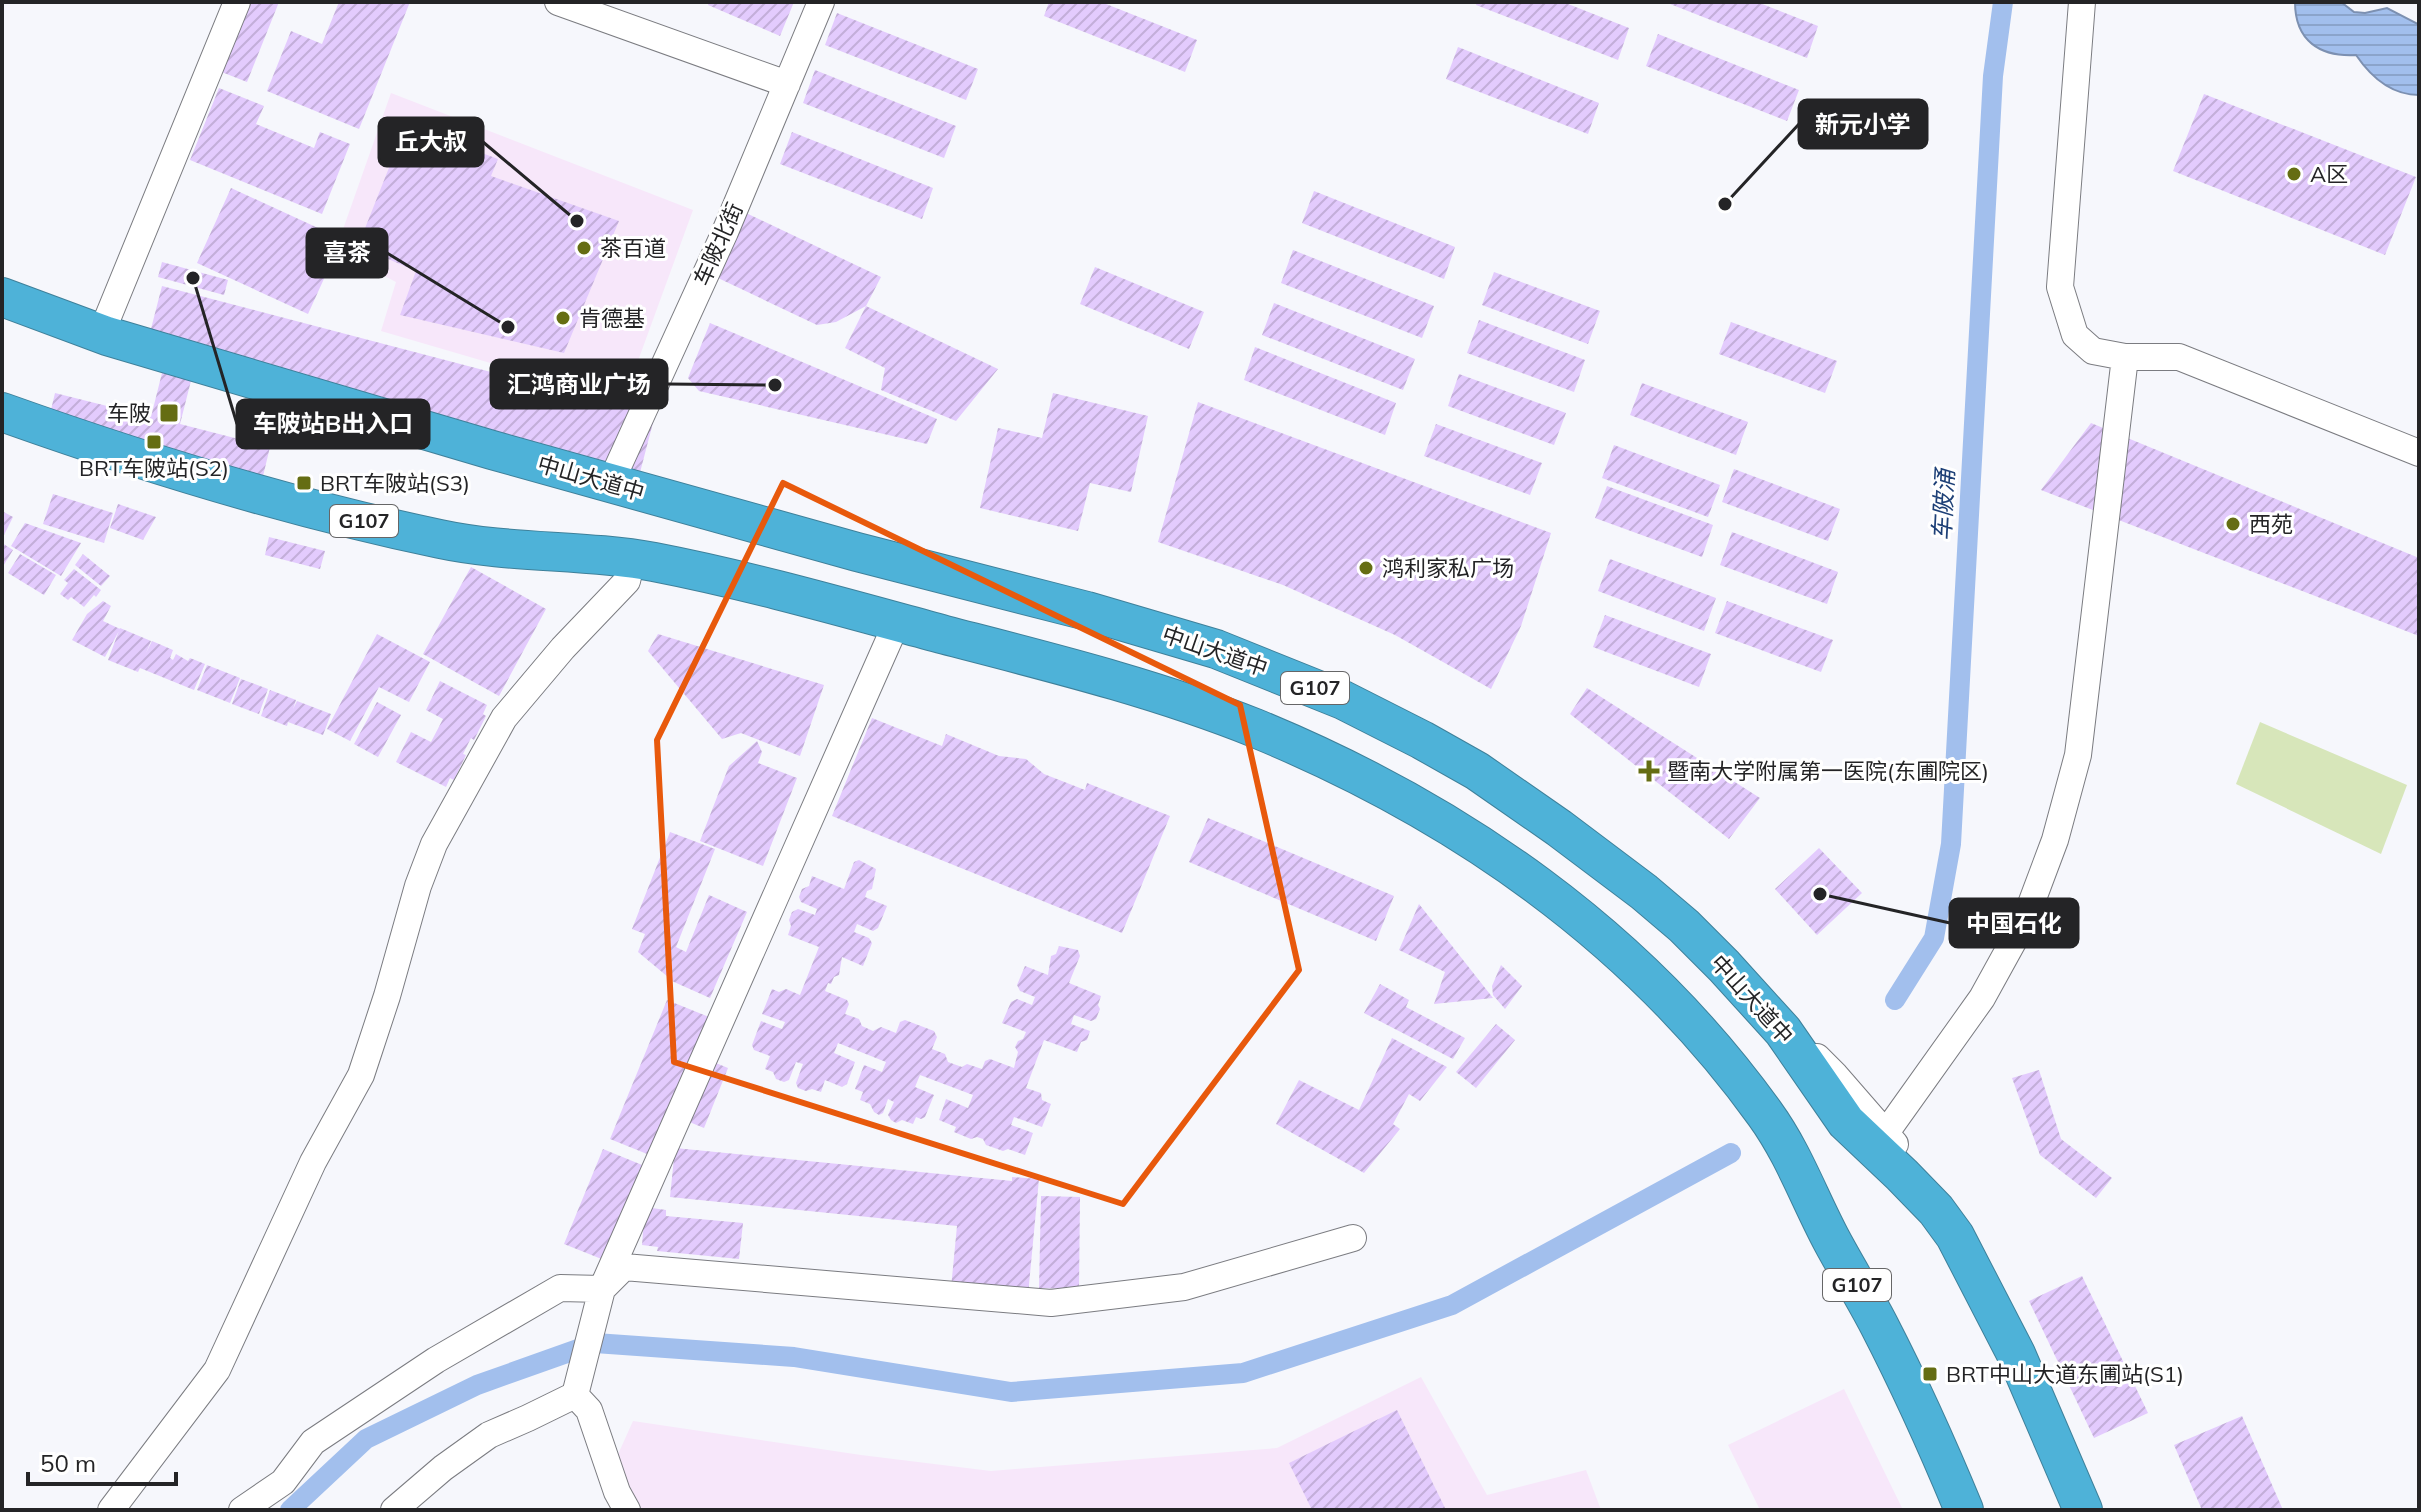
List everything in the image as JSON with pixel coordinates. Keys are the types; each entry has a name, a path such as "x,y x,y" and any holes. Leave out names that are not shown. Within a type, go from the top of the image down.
{"highway":[{"name":"中山大道中","path":"2,297 101,334 610,484 857,552 985,583 1216,649 1343,700 1477,771 1559,828 1684,926 1783,1031 1846,1122 1920,1192 1955,1236 2016,1354 2083,1510"},
{"name":"G107","path":"2,412 211,481 442,540 496,548 632,559 699,572 1111,680 1255,728 1368,781 1449,826 1525,874 1600,932 1658,988 1752,1096 1788,1146 1829,1236 1910,1387 1964,1510"}],"street":[{"path":"101,334 237,2"},
{"path":"558,2 787,84"},
{"name":"车陂北街","path":"610,484 725,232 821,2"},
{"path":"2082,2 2060,287 2075,335 2093,351 2125,357 2179,357 2419,453"},
{"path":"1885,1134 1982,998 2025,920 2055,840 2078,755 2125,357"},
{"path":"111,1510 217,1370 313,1162 361,1075 418,886 434,844 504,718 563,648 627,581 632,559"},
{"path":"575,1395 602,1289 897,622"},
{"path":"1783,1031 1808,1049 1835,1075 1885,1134 1907,1154 1938,1197 1955,1236"},
{"path":"242,1510 283,1482 313,1442 436,1360 560,1288 602,1289 624,1267 1051,1303 1184,1287 1353,1238"},
{"path":"394,1510 443,1468 489,1435 575,1395"},
{"path":"575,1395 589,1410 617,1492 627,1510"}],"highlighted area":[{"path":"783,483 1240,705 1299,970 1123,1204 674,1062 657,740"}],"shaded area":[{"path":"391,93 693,210 623,402 381,331 396,282 344,255 341,235"},
{"path":"1421,1377 1487,1495 1586,1470 1601,1510 642,1510 615,1461 633,1421 991,1471 1277,1448"},
{"path":"1844,1389 1903,1510 1760,1510 1728,1445"}],"green space":[{"path":"2260,722 2407,785 2381,854 2236,784"}],"water":[{"path":"2295,2 2341,2 2354,12 2365,13 2387,8 2418,24 2419,95 2400,92 2383,83 2368,71 2356,55 2331,53 2312,44 2299,27"}],"building":[{"path":"246,2 279,2 247,82 219,71"},
{"path":"339,2 410,2 359,129 267,91 291,31 322,44"},
{"path":"709,2 794,2 780,36 708,5"},
{"path":"1049,2 1101,2 1197,40 1185,72 1044,16"},
{"path":"1477,2 1563,2 1629,28 1618,60 1476,5"},
{"path":"1665,2 1757,2 1818,26 1807,58"},
{"path":"837,13 978,69 966,100 825,45"},
{"path":"1658,34 1799,90 1787,121 1646,66"},
{"path":"1458,47 1599,103 1588,134 1446,79"},
{"path":"815,70 956,126 944,158 803,103"},
{"path":"219,88 264,106 256,124 314,148 320,132 350,144 322,214 190,160"},
{"name":"A区","path":"2204,94 2416,177 2385,255 2173,171"},
{"path":"418,129 498,159 491,176 619,221 564,353 400,315 416,271 358,246 398,145 407,134"},
{"path":"792,132 933,188 922,219 780,164"},
{"path":"231,188 342,239 308,314 197,263"},
{"path":"1314,191 1455,247 1444,279 1302,223"},
{"path":"746,213 881,277 866,306 836,322 817,325 718,278"},
{"path":"1293,250 1434,306 1422,338 1281,283"},
{"path":"162,262 228,280 224,295 158,277"},
{"path":"1095,267 1204,312 1189,349 1080,304"},
{"path":"1494,272 1600,311 1588,344 1482,305"},
{"path":"162,286 655,415 637,484 194,369 180,424 270,447 258,497 43,443 55,393 151,417 165,361 144,356"},
{"path":"1274,303 1415,359 1403,390 1262,335"},
{"path":"866,306 998,369 956,421 881,390 885,368 845,348"},
{"path":"1479,320 1585,360 1574,392 1467,353"},
{"path":"1731,322 1837,361 1825,393 1719,354"},
{"path":"710,323 937,419 927,444 699,391 688,378"},
{"path":"1255,347 1396,403 1385,435 1244,380"},
{"path":"1459,374 1566,413 1554,445 1448,406"},
{"path":"1642,383 1748,422 1736,455 1630,415"},
{"path":"1053,393 1148,416 1131,492 1090,483 1078,531 980,508 998,428 1042,438"},
{"path":"1198,402 1551,533 1521,626 1491,689 1395,635 1283,585 1158,542"},
{"name":"西苑","path":"2091,423 2419,558 2419,636 2041,490"},
{"path":"1436,424 1542,463 1530,495 1424,456"},
{"path":"1614,445 1720,485 1708,517 1602,478"},
{"path":"1734,469 1840,509 1828,541 1722,502"},
{"path":"1607,486 1713,525 1702,557 1595,518"},
{"path":"53,494 113,513 104,543 43,524"},
{"path":"118,504 156,517 143,540 110,528"},
{"path":"2,511 13,517 4,535 2,534"},
{"path":"25,523 81,543 61,576 11,546"},
{"path":"1732,532 1838,572 1827,604 1720,565"},
{"path":"269,537 325,551 320,569 265,555"},
{"path":"2,543 13,550 2,568"},
{"path":"20,554 56,575 44,595 8,573"},
{"path":"83,554 110,576 101,586 75,565"},
{"path":"1610,559 1716,598 1704,631 1598,591"},
{"path":"471,567 546,609 499,696 423,654"},
{"path":"74,569 101,590 84,607 71,597 68,600 60,594 68,583 64,580"},
{"path":"103,601 111,606 103,621 120,629 105,657 72,640 87,614"},
{"path":"1727,601 1833,640 1821,672 1715,633"},
{"path":"1605,615 1711,654 1699,687 1593,647"},
{"path":"120,628 151,641 146,653 152,641 173,650 170,658 173,660 176,654 188,661 190,658 205,664 194,690 140,668 138,672 108,660"},
{"path":"377,634 430,662 409,702 379,687 350,741 327,729"},
{"path":"658,634 824,685 800,756 741,733 722,739 648,651"},
{"path":"207,665 240,678 230,703 197,690"},
{"path":"241,679 268,689 259,714 232,704"},
{"path":"440,681 487,705 483,714 486,716 463,754 466,755 454,780 450,778 446,787 396,762 411,732 431,742 443,719 426,710"},
{"path":"1587,688 1760,798 1729,839 1570,714"},
{"path":"270,690 296,700 293,709 297,701 331,714 323,735 261,716"},
{"path":"377,702 401,715 378,757 354,744"},
{"path":"872,718 942,746 946,734 999,756 1026,759 1044,774 1085,790 1087,783 1170,816 1122,933 832,816"},
{"path":"757,741 762,752 758,763 797,778 763,866 700,841 729,766"},
{"path":"1208,818 1394,896 1376,941 1189,862"},
{"path":"670,832 715,849 676,947 686,952 709,895 747,912 710,998 674,982 638,952 645,934 632,929"},
{"path":"1819,848 1862,893 1817,935 1775,889"},
{"path":"859,860 876,869 872,889 867,891 865,897 887,906 878,928 873,931 857,924 854,932 869,938 872,943 863,966 842,957 839,975 834,977 831,984 828,983 825,991 847,1000 849,1004 845,1014 859,1019 862,1026 873,1031 881,1027 896,1033 900,1022 905,1020 934,1031 937,1037 932,1049 945,1054 948,1062 982,1069 985,1061 990,1059 1014,1068 1018,1052 1015,1047 1026,1032 1002,1023 1011,1002 1017,999 1032,1005 1035,997 1020,991 1017,985 1025,966 1048,975 1051,956 1056,954 1059,946 1078,950 1080,956 1069,983 1101,996 1100,1009 1096,1019 1091,1021 1074,1015 1071,1024 1090,1031 1077,1052 1044,1040 1026,1088 1041,1093 1042,1100 1051,1104 1042,1127 1014,1117 1011,1125 1033,1133 1025,1155 986,1145 983,1139 977,1137 971,1139 954,1132 956,1127 939,1120 946,1099 968,1108 973,1095 920,1075 915,1087 934,1095 925,1117 916,1117 913,1124 902,1120 896,1123 888,1115 894,1102 888,1099 883,1113 879,1115 870,1104 860,1100 863,1092 855,1089 864,1065 882,1072 886,1062 838,1043 834,1053 855,1062 847,1084 842,1087 825,1080 821,1092 806,1091 798,1088 796,1083 803,1064 796,1062 789,1080 784,1082 765,1069 770,1056 754,1050 752,1045 761,1021 782,1029 785,1022 762,1014 772,989 779,992 786,989 800,995 819,947 788,935 792,912 798,909 815,915 817,909 801,902 802,889 809,886 812,876 844,889 854,862"},
{"path":"1419,904 1493,998 1434,1004 1445,972 1399,950"},
{"path":"1501,965 1522,986 1505,1009 1493,995 1492,986"},
{"path":"1380,984 1409,1000 1406,1007 1465,1038 1453,1059 1364,1013"},
{"path":"667,1000 709,1017 652,1156 610,1139"},
{"path":"1496,1024 1515,1040 1476,1088 1456,1072"},
{"path":"1392,1038 1447,1067 1420,1101 1409,1094 1393,1124 1400,1129 1364,1173 1276,1124 1299,1080 1359,1110"},
{"path":"711,1061 728,1068 704,1128 687,1121"},
{"path":"2039,1070 2061,1139 2112,1178 2096,1198 2040,1155 2012,1078"},
{"path":"675,1148 1012,1181 1012,1177 1039,1179 1028,1295 951,1288 957,1226 670,1197"},
{"path":"603,1149 647,1167 609,1262 564,1244"},
{"path":"1041,1196 1080,1197 1079,1289 1039,1288"},
{"path":"645,1207 666,1210 666,1216 743,1223 739,1259 657,1251 658,1247 642,1245"},
{"path":"2082,1276 2148,1413 2094,1438 2029,1301"},
{"path":"1397,1410 1446,1510 1312,1510 1289,1463"},
{"path":"2242,1416 2283,1510 2202,1510 2174,1445"}],"waterway":[{"name":"车陂涌","path":"1895,1000 1934,938 1951,844 1993,76 2003,2"},
{"path":"290,1510 366,1439 477,1385 595,1343 794,1357 1011,1392 1243,1373 1452,1305 1731,1153"}],"place":[{"name":"A区","path":"2294,174"},
{"name":"新元小学","path":"1725,204"},
{"name":"丘大叔","path":"577,221"},
{"name":"茶百道","path":"584,248"},
{"name":"车陂站B出入口","path":"193,278"},
{"name":"肯德基","path":"563,318"},
{"name":"喜茶","path":"508,327"},
{"name":"汇鸿商业广场","path":"775,385"},
{"name":"车陂","path":"169,413"},
{"name":"BRT车陂站(S2)","path":"154,442"},
{"name":"BRT车陂站(S3)","path":"304,483"},
{"name":"西苑","path":"2233,524"},
{"name":"鸿利家私广场","path":"1366,568"},
{"name":"暨南大学附属第一医院(东圃院区)","path":"1649,771"},
{"name":"中国石化","path":"1820,894"},
{"name":"BRT中山大道东圃站(S1)","path":"1930,1374"}]}
